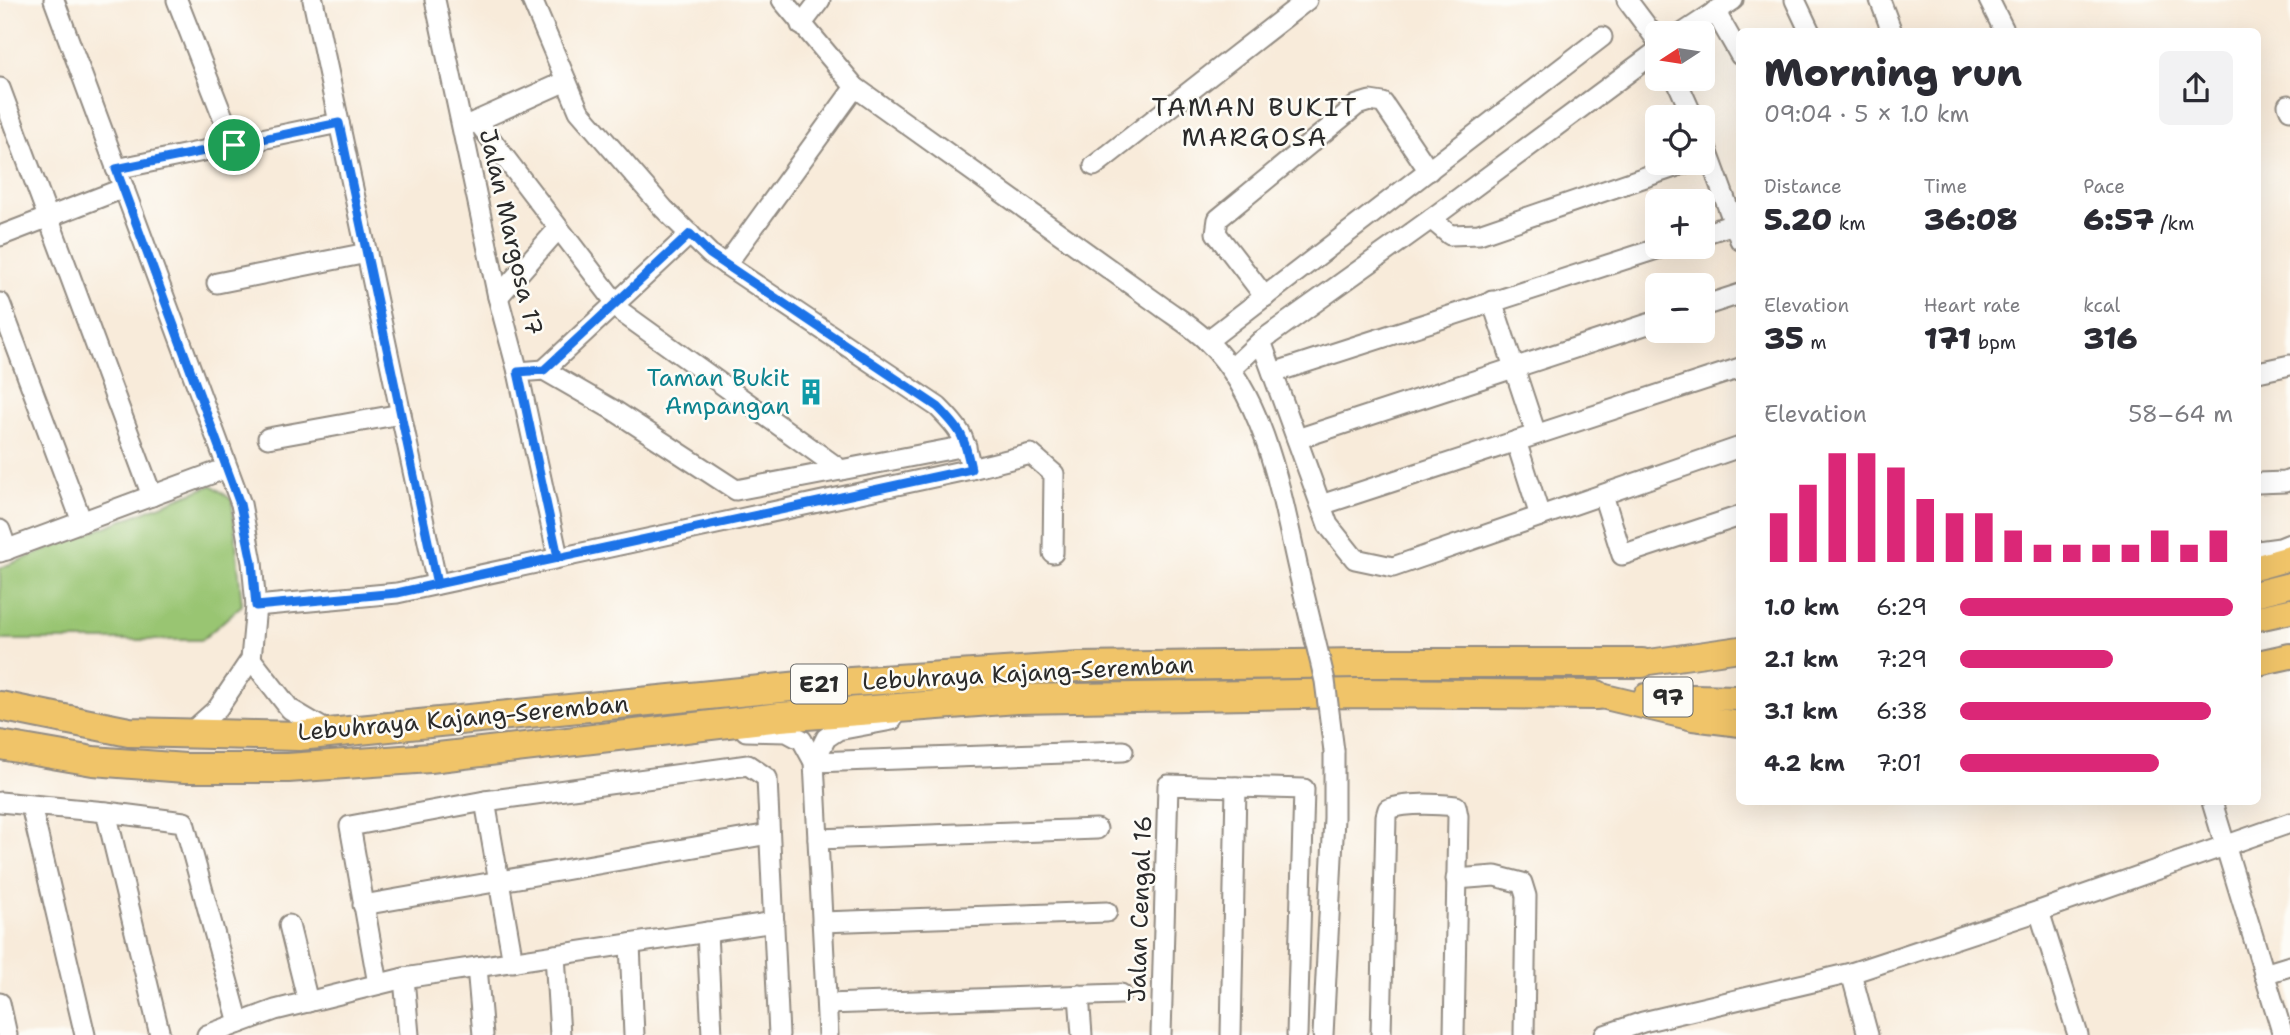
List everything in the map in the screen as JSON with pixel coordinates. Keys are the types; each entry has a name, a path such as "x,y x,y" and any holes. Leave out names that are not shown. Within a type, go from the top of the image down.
{"highway":[{"name":"Lebuhraya Kajang-Seremban","path":"0,706 129,732 299,736 821,684 1079,667 1642,663"},
{"name":"Lebuhraya Kajang-Seremban","path":"0,745 93,761 185,768 288,768 430,758 780,717 1017,699 1359,693 1597,695"}],"main road":[{"path":"2261,566 2290,558"},
{"path":"2261,592 2290,585"},
{"path":"2261,617 2290,611"},
{"path":"1642,663 1736,650"},
{"path":"2261,662 2290,656"},
{"name":"97","path":"1642,663 1736,664"},
{"path":"1597,695 1693,718 1736,723"},
{"name":"97","path":"1597,695 1736,698"}],"street":[{"path":"54,0 240,504 252,562 256,606 251,659 218,708 190,733"},
{"path":"177,0 234,145"},
{"path":"313,0 437,584"},
{"name":"Jalan Margosa 17","path":"435,0 498,297 518,372 558,557"},
{"path":"532,0 579,111 664,209 710,254 938,407 959,427 971,469"},
{"path":"782,0 855,87 1208,341 1231,369 1251,402 1274,469 1325,681 1334,751 1334,818 1323,1035"},
{"path":"801,25 820,0"},
{"path":"1094,166 1307,0"},
{"path":"1627,0 1645,24"},
{"path":"1701,21 1733,0"},
{"path":"1795,0 1808,28"},
{"path":"1880,0 1890,28"},
{"path":"1989,0 2003,28"},
{"path":"1716,11 1736,48"},
{"path":"1208,341 1602,37"},
{"path":"1231,369 1261,341 1432,219 1645,60"},
{"path":"566,81 473,122 615,304 841,470"},
{"path":"726,265 855,87"},
{"path":"0,88 152,496"},
{"path":"1265,297 1216,233 1218,219 1357,105 1370,101 1383,103 1429,171"},
{"path":"116,169 339,123"},
{"path":"1432,219 1450,235 1479,234 1651,175"},
{"path":"1715,175 1736,229"},
{"path":"0,236 124,188"},
{"path":"498,297 558,229"},
{"path":"1715,233 1736,232"},
{"path":"544,370 690,234"},
{"path":"217,283 367,253"},
{"path":"1273,373 1645,253"},
{"path":"1715,302 1736,295"},
{"path":"1492,301 1536,434"},
{"path":"0,303 82,522"},
{"path":"1297,439 1645,325"},
{"path":"1261,341 1328,524 1355,559 1393,567 1736,448"},
{"path":"2261,371 2290,365"},
{"path":"1321,505 1736,369"},
{"path":"518,372 544,370 615,411 736,490 966,446"},
{"path":"268,438 401,414"},
{"path":"1516,441 1540,516"},
{"path":"256,606 397,593 1031,454 1054,474 1053,553"},
{"path":"0,530 4,551 227,468"},
{"path":"2261,483 2290,480"},
{"path":"1603,495 1622,555 1736,517"},
{"path":"2261,551 2290,544"},
{"path":"251,659 290,709 329,732"},
{"path":"814,762 826,738 838,730 1017,699"},
{"path":"665,729 787,732 802,740 814,762 828,1035"},
{"path":"814,762 1122,751"},
{"path":"378,984 350,826 485,801 748,765 767,778 779,1035"},
{"name":"Jalan Cengal 16","path":"1161,1035 1168,785 1236,787"},
{"path":"1231,1035 1236,787 1304,789 1297,1035"},
{"path":"485,801 513,962"},
{"path":"0,802 184,822 240,1023"},
{"path":"2213,805 2283,1035"},
{"path":"31,806 85,1035"},
{"path":"1381,1035 1388,808 1456,806 1454,1035"},
{"path":"106,812 160,1035"},
{"path":"1605,1035 1645,1028 1851,973 2039,911 2290,823"},
{"path":"818,839 1097,829"},
{"path":"363,905 769,834"},
{"path":"1456,879 1495,876 1522,883 1526,896 1524,1035"},
{"path":"2039,911 2078,1035"},
{"path":"822,922 1107,912"},
{"path":"207,1035 275,1010 404,978 774,922"},
{"path":"289,925 308,1002"},
{"path":"707,932 712,1035"},
{"path":"630,944 634,1035"},
{"path":"555,955 560,1035"},
{"path":"2264,974 2290,966"},
{"path":"477,967 483,1035"},
{"path":"1851,973 1868,1035"},
{"path":"404,978 409,1035"},
{"path":"827,1004 1121,994"},
{"path":"1079,995 1082,1035"},
{"path":"0,1003 7,1035"}],"green space":[{"path":"212,485 232,500 242,605 202,640 0,640 0,568"}],"place":[{"name":"Taman Bukit Ampangan","path":"811,392"}],"district":[{"name":"TAMAN BUKIT MARGOSA","path":"1255,121"}],"route":[{"path":"234,145 116,169 240,504 252,562 256,606 397,593 558,557 518,372 544,370 690,234 710,254 938,407 959,427 971,469 558,557 437,584 339,123 234,145"}]}
